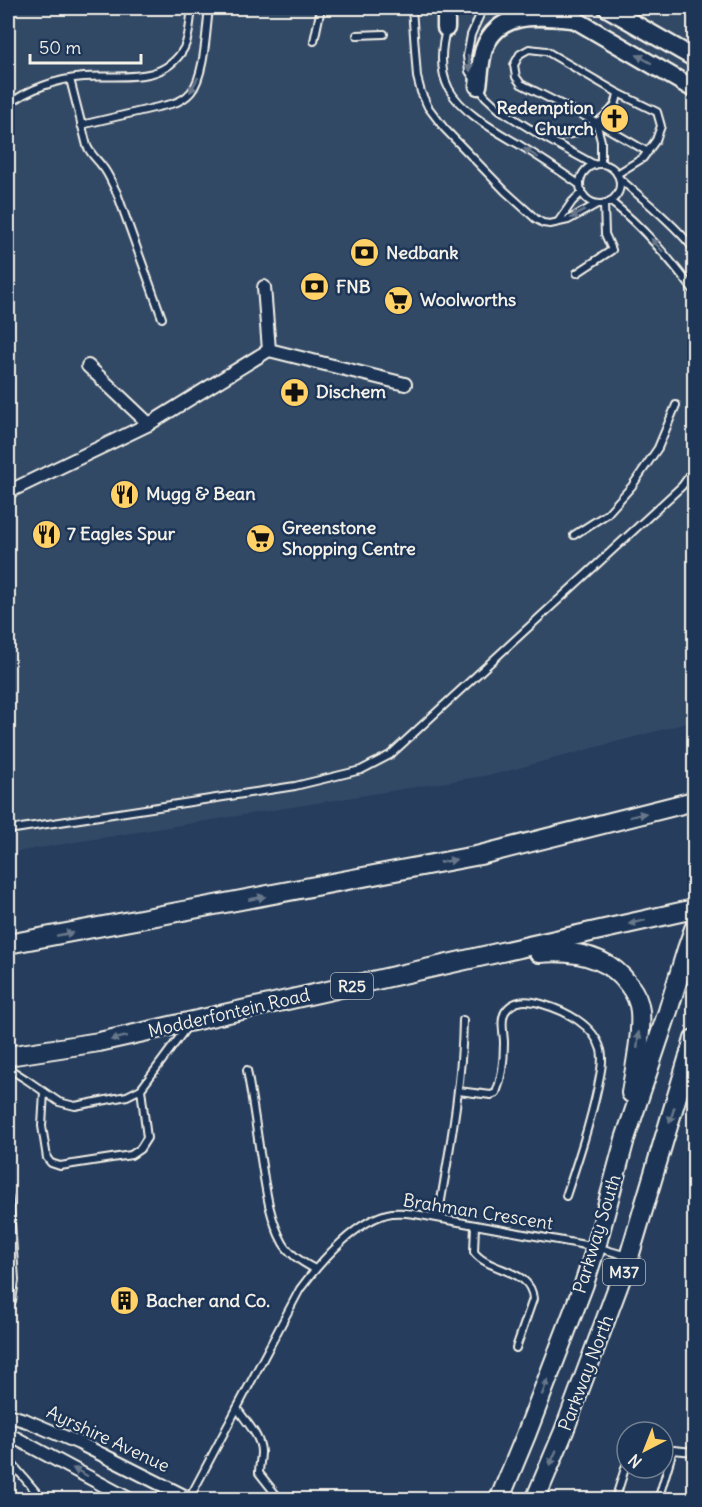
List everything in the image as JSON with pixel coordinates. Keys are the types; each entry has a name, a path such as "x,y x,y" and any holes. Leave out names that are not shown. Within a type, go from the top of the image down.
{"main road":[{"path":"8,944 480,855 694,801"},
{"name":"Modderfontein Road","path":"8,1056 99,1042 694,909"},
{"name":"Parkway South","path":"499,1500 555,1362 596,1247 625,1139 694,929"},
{"path":"402,974 555,951 588,956 611,966 632,989 639,1008 637,1056 625,1139"},
{"name":"Parkway North","path":"534,1500 564,1431 629,1257 694,1039"}],"street":[{"path":"555,8 694,88"},
{"path":"607,8 694,58"},
{"path":"478,86 484,49 496,30 505,24 526,17 574,20"},
{"path":"264,287 270,350"},
{"path":"8,492 148,424 270,350 405,384"},
{"path":"88,366 148,424"},
{"name":"Ayrshire Avenue","path":"8,1415 79,1443 190,1499"},
{"path":"12,1436 131,1500"}],"lane":[{"path":"8,105 36,89 70,79 126,77 153,74 163,69 184,47 192,8"},
{"path":"81,125 171,104 186,97 196,85 201,67 209,8"},
{"path":"314,41 319,8"},
{"path":"412,8 417,78 428,107 444,128 505,191 536,219 550,224 568,220 604,203 615,197 618,192 618,176"},
{"path":"483,8 471,35 467,56 469,71 485,96 500,110 540,135 598,165 613,169 694,249"},
{"path":"448,18 442,44 442,60 449,89 456,98 486,124 581,188"},
{"path":"357,35 384,34"},
{"path":"618,176 643,159 648,152 656,140 661,126 657,112 618,93 546,51 530,49 520,54 514,65 516,77 521,84 596,122 648,152"},
{"path":"70,79 89,150 103,167 117,193 162,318"},
{"path":"540,135 580,132 606,116 614,107 618,93"},
{"path":"596,122 601,141 598,165"},
{"path":"598,165 584,172 581,178 581,188 585,197 591,202 604,203 631,218 658,245 694,291"},
{"path":"558,222 581,188"},
{"path":"577,273 612,250 605,234 604,203"},
{"path":"574,535 607,514 632,486 658,448 676,405"},
{"path":"8,830 294,786 361,770 390,755 682,486 690,476 694,465"},
{"path":"458,1090 491,1095 496,1093 504,1045 502,1023 504,1015 516,1002 530,1001 546,1005 579,1021 588,1028 601,1048 601,1072 592,1115 566,1196"},
{"path":"438,1218 452,1139 462,1052 463,1020"},
{"path":"8,1068 59,1102 75,1106 127,1096 141,1089 191,1022"},
{"path":"247,1070 267,1195 276,1228 284,1245 302,1262 315,1269"},
{"path":"44,1092 42,1126 47,1158 51,1163 60,1166 131,1155 140,1149 147,1138 141,1089"},
{"path":"8,1195 15,1280 12,1301 8,1310"},
{"name":"Brahman Crescent","path":"190,1499 300,1288 343,1241 365,1225 392,1213 402,1213 596,1247 629,1257"},
{"path":"475,1225 474,1252 476,1256 530,1286 533,1299 516,1348"},
{"path":"237,1408 260,1444 260,1473 282,1500"},
{"path":"8,1453 12,1436"},
{"path":"675,1450 694,1452"},
{"path":"8,1459 40,1498"},
{"path":"615,1500 621,1480"},
{"path":"658,1500 664,1480"}],"shaded area":[{"path":"8,8 694,8 694,721 496,774 8,853"}],"place":[{"name":"Redemption Church","path":"615,118"},
{"name":"Nedbank","path":"365,253"},
{"name":"FNB","path":"315,287"},
{"name":"Woolworths","path":"399,300"},
{"name":"Dischem","path":"295,392"},
{"name":"Mugg & Bean","path":"125,494"},
{"name":"7 Eagles Spur","path":"46,534"},
{"name":"Greenstone Shopping Centre","path":"261,538"},
{"name":"Bacher and Co.","path":"125,1301"}]}
